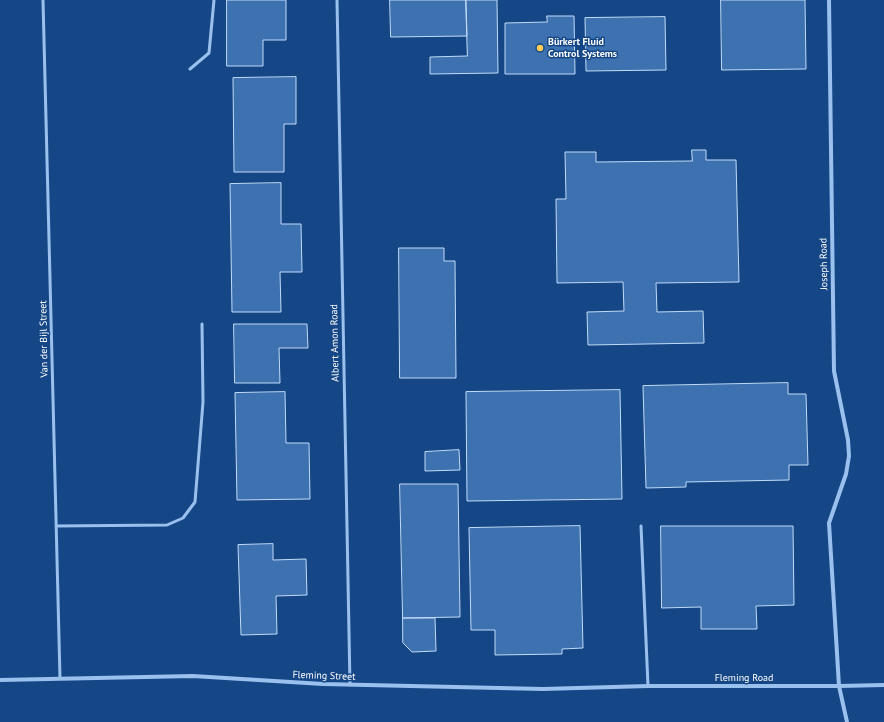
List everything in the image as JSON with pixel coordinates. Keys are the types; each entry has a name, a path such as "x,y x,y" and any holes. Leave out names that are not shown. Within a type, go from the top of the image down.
{"street":[{"name":"Joseph Road","path":"829,0 834,371 850,456 846,474 829,523 839,686"},
{"name":"Fleming Street","path":"0,680 193,676 350,685 543,689 648,686"},
{"name":"Fleming Road","path":"648,686 884,685"},
{"path":"839,686 847,722"}],"lane":[{"name":"Van der Bijl Street","path":"43,0 60,678"},
{"path":"190,69 209,53 214,0"},
{"name":"Albert Amon Road","path":"337,0 350,685"},
{"path":"56,526 167,525 183,518 195,502 203,402 202,324"},
{"path":"641,526 648,686"}],"building":[{"path":"227,0 286,0 286,40 263,40 263,66 227,66"},
{"path":"390,0 466,0 467,36 391,37"},
{"path":"466,0 497,0 498,73 430,74 430,57 467,56"},
{"path":"721,0 805,0 806,69 722,70"},
{"name":"Bürkert Fluid Control Systems","path":"547,16 574,16 575,74 505,74 505,23 547,22"},
{"path":"665,17 666,70 586,71 585,18"},
{"path":"296,77 296,124 284,124 284,172 234,172 233,78"},
{"path":"692,150 706,150 706,160 736,160 739,282 656,283 657,312 703,311 704,343 588,345 587,312 624,311 623,282 557,283 556,199 566,199 565,152 596,152 596,162 692,161"},
{"path":"281,183 281,224 301,224 302,272 280,272 281,312 232,312 230,184"},
{"path":"399,248 444,248 444,261 455,261 456,378 400,378"},
{"path":"234,324 307,324 308,348 279,348 280,383 235,383"},
{"path":"788,383 788,394 806,394 808,465 789,465 789,480 686,482 686,487 646,488 643,386"},
{"path":"620,390 622,499 467,501 466,392"},
{"path":"285,392 286,443 309,443 310,499 237,500 235,393"},
{"path":"459,450 460,470 425,471 425,452"},
{"path":"400,484 458,484 460,617 403,618"},
{"path":"580,526 583,648 562,649 562,654 495,655 495,630 471,630 469,528"},
{"path":"661,526 793,526 794,605 756,606 757,629 701,629 701,607 662,608"},
{"path":"273,544 273,560 306,559 307,595 276,596 277,634 241,635 238,545"},
{"path":"403,618 435,618 436,651 412,652 403,643"}],"place":[{"name":"Bürkert Fluid Control Systems","path":"540,48"}]}
